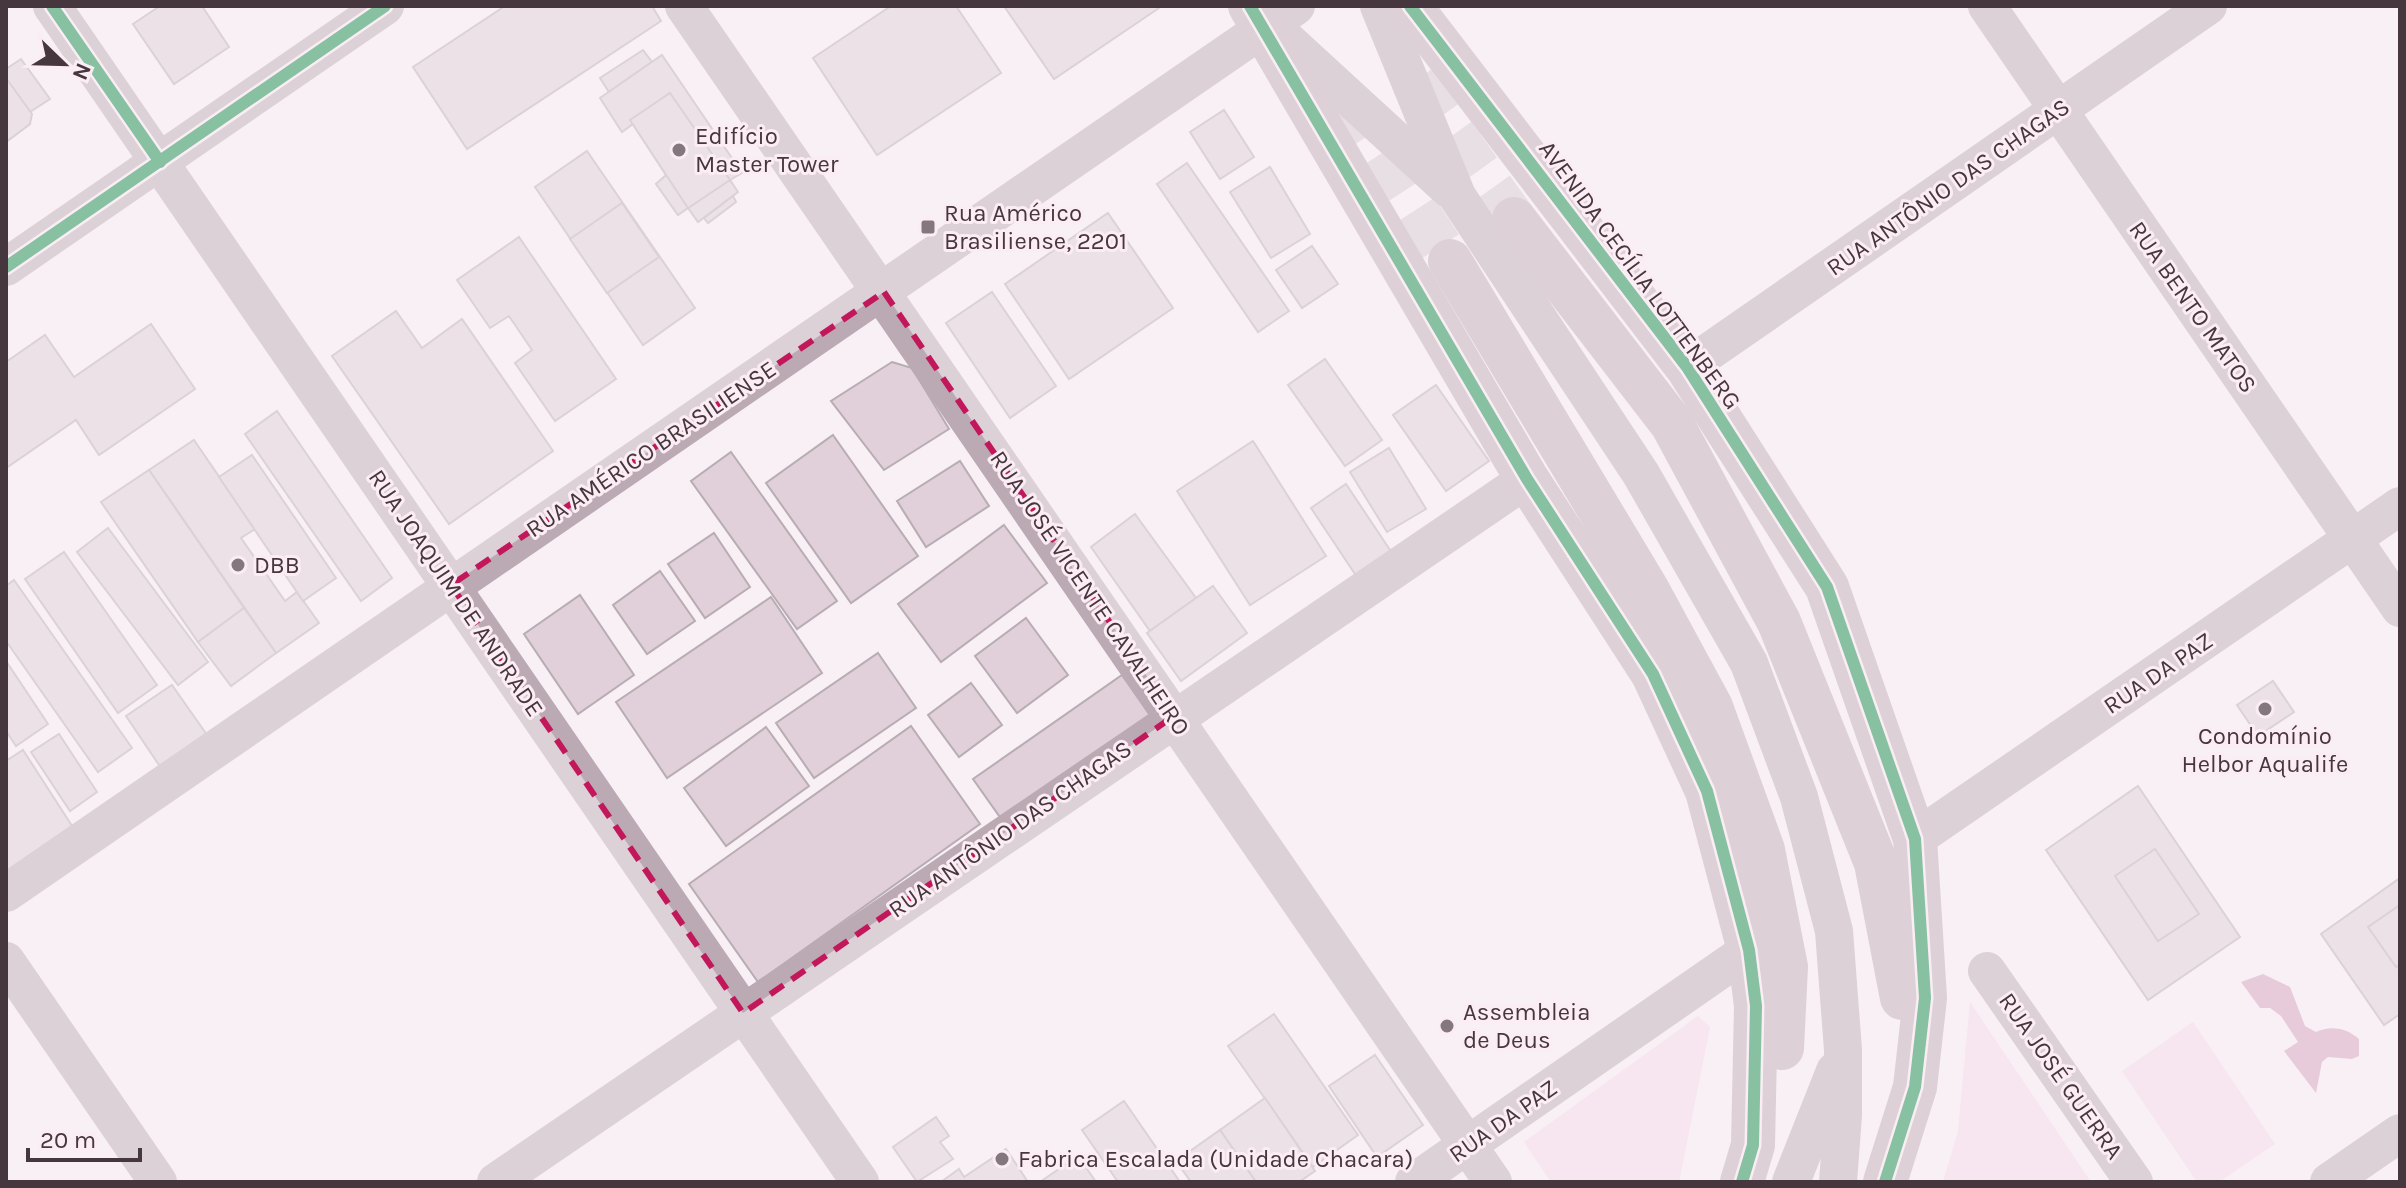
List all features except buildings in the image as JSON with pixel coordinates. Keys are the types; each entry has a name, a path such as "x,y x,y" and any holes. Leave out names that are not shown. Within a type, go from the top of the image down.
{"main road":[{"name":"AVENIDA CECÍLIA LOTTENBERG","path":"1410,6 1687,367 1827,587 1915,839 1925,998 1915,1087 1885,1182"},
{"path":"1270,16 1527,479 1653,674 1707,791 1749,950 1756,1006 1748,1164"},
{"path":"1514,219 1672,424 1779,622 1876,863 1906,1021 1915,1087"},
{"path":"1450,261 1647,589 1704,694 1763,850 1786,967 1784,1026 1783,1041 1748,1164"}],"street":[{"name":"RUA JOAQUIM DE ANDRADE","path":"52,6 860,1182"},
{"path":"6,267 385,6"},
{"name":"RUA JOSÉ VICENTE CAVALHEIRO","path":"684,6 884,292 1493,1182"},
{"path":"1379,6 1457,196 1641,474 1749,663 1799,797 1834,931 1843,1050 1843,1115 1838,1182"},
{"name":"RUA BENTO MATOS","path":"1987,6 2400,608"},
{"name":"RUA ANTÔNIO DAS CHAGAS","path":"1687,367 2208,6"},
{"path":"1270,16 1457,196"},
{"name":"RUA AMÉRICO BRASILIENSE","path":"6,893 451,585 884,292 1270,16"},
{"name":"RUA ANTÔNIO DAS CHAGAS","path":"496,1182 1174,716 1527,479"},
{"name":"RUA DA PAZ","path":"1915,839 2400,506"},
{"name":"RUA DA PAZ","path":"1414,1182 1749,950"},
{"path":"6,961 158,1182"},
{"name":"RUA JOSÉ GUERRA","path":"1987,971 2134,1182"},
{"path":"1791,1182 1843,1050"},
{"path":"2329,1182 2400,1133"}],"highlighted area":[{"path":"884,292 1174,716 743,1013 451,585"}],"shaded area":[{"path":"2263,974 2290,987 2305,1026 2316,1032 2339,1029 2359,1039 2359,1056 2352,1059 2328,1057 2322,1062 2316,1093 2284,1051 2298,1042 2281,1016 2270,1008 2260,1008 2241,982"},
{"path":"1970,1002 2091,1182 1943,1182 1958,1131"},
{"path":"1698,1016 1710,1027 1679,1182 1551,1182 1524,1142"},
{"path":"2193,1022 2275,1144 2219,1182 2197,1182 2122,1071"}],"tunnel":[{"path":"1415,81 1514,219"},
{"path":"1344,99 1450,261"}],"cycle path":[{"path":"52,6 160,162"},
{"path":"6,267 385,6"},
{"path":"1250,6 1527,479 1653,674 1707,791 1749,950 1756,1006 1753,1145 1742,1182"},
{"path":"1410,6 1687,367 1827,587 1915,839 1925,998 1915,1087 1885,1182"}],"place":[{"name":"Edifício Master Tower","path":"679,150"},
{"name":"Rua Américo Brasiliense, 2201","path":"928,227"},
{"name":"DBB","path":"238,565"},
{"name":"Condomínio Helbor Aqualife","path":"2265,709"},
{"name":"Assembleia de Deus","path":"1447,1026"},
{"name":"Fabrica Escalada (Unidade Chacara)","path":"1002,1159"}]}
